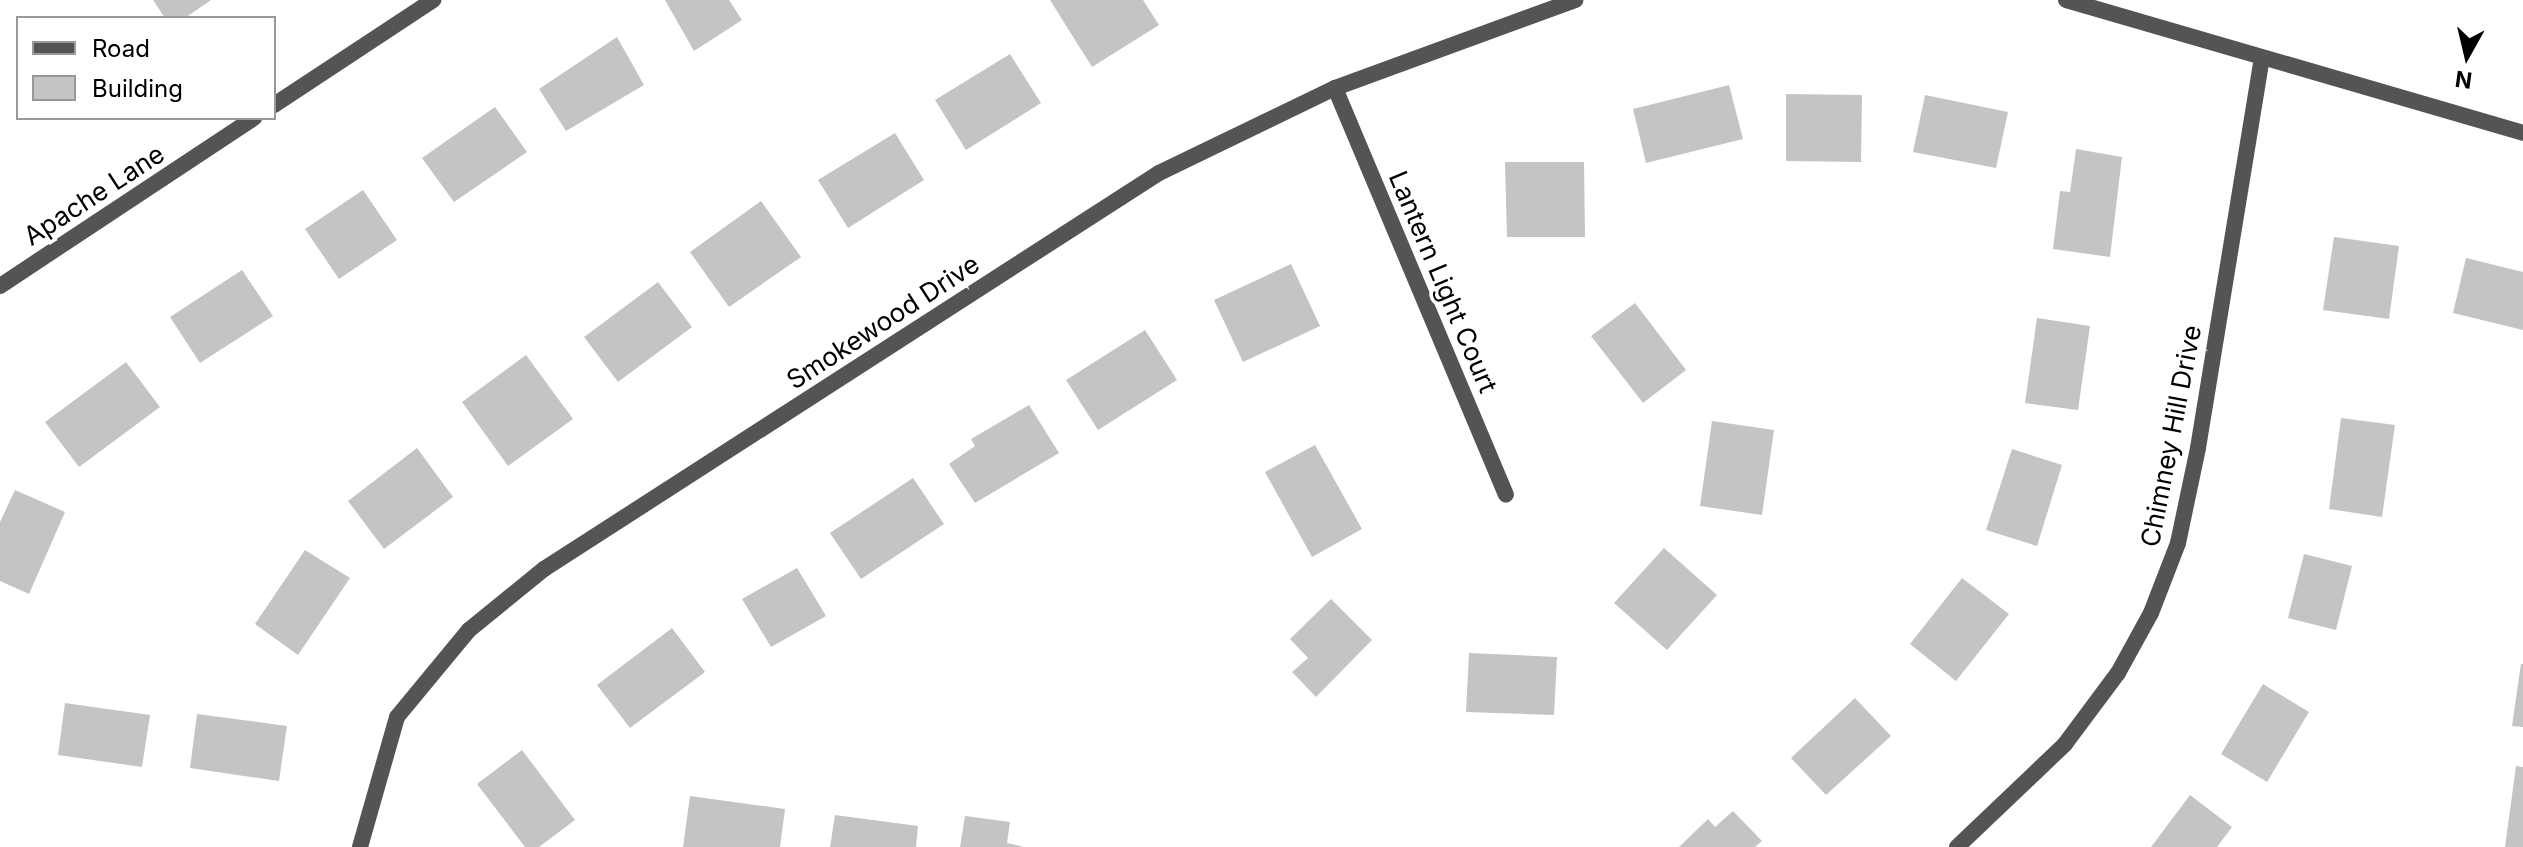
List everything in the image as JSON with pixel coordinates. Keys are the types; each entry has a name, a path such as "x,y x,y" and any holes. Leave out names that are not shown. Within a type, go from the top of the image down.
{"street":[{"path":"276,104 433,0"},
{"name":"Smokewood Drive","path":"360,847 397,717 469,630 544,569 1090,214 1233,135 1335,88 1575,0"},
{"path":"2066,0 2523,133"},
{"name":"Chimney Hill Drive","path":"1957,847 2065,744 2118,673 2151,613 2178,543 2198,448 2262,58"},
{"name":"Lantern Light Court","path":"1335,88 1506,494"},
{"name":"Apache Lane","path":"0,286 251,120"}],"building":[{"path":"153,0 211,0 188,16 164,16"},
{"path":"665,0 729,0 742,20 694,51"},
{"path":"1050,0 1143,0 1159,25 1092,67"},
{"path":"617,37 644,85 566,131 539,89"},
{"path":"1010,54 1041,103 966,150 935,100"},
{"path":"1729,85 1743,139 1646,163 1633,109"},
{"path":"1786,94 1862,95 1861,162 1786,161"},
{"path":"1925,95 2008,112 1996,168 1913,152"},
{"path":"495,107 527,152 454,202 422,158"},
{"path":"895,133 924,180 848,228 818,180"},
{"path":"2076,149 2122,157 2110,257 2053,249 2060,191 2070,192"},
{"path":"1505,162 1584,162 1585,237 1507,237"},
{"path":"363,190 397,240 339,279 305,229"},
{"path":"761,201 801,257 729,307 690,252"},
{"path":"2334,237 2399,246 2389,319 2323,310"},
{"path":"2466,258 2523,272 2523,330 2453,313"},
{"path":"1291,264 1320,326 1243,362 1214,300"},
{"path":"242,270 273,316 200,363 170,317"},
{"path":"658,282 692,327 618,382 584,337"},
{"path":"1635,303 1686,370 1643,403 1591,336"},
{"path":"2037,318 2090,326 2078,410 2025,403"},
{"path":"1145,330 1177,380 1098,430 1066,380"},
{"path":"526,355 573,419 508,466 462,402"},
{"path":"126,362 160,407 79,467 45,422"},
{"path":"1029,405 1059,453 975,503 949,464 975,446 971,439"},
{"path":"2341,418 2395,425 2382,517 2329,509"},
{"path":"1712,421 1774,430 1762,515 1700,506"},
{"path":"1315,445 1362,529 1312,557 1265,472"},
{"path":"417,448 453,497 384,549 348,501"},
{"path":"2012,449 2062,465 2037,546 1986,530"},
{"path":"913,478 944,524 861,579 830,533"},
{"path":"15,490 65,512 29,594 0,581 0,522"},
{"path":"1664,548 1717,595 1667,650 1614,603"},
{"path":"305,550 350,578 298,655 255,624"},
{"path":"2304,554 2352,566 2336,630 2288,618"},
{"path":"797,568 826,616 771,647 742,599"},
{"path":"1962,578 2009,614 1956,681 1910,644"},
{"path":"1331,599 1372,640 1316,697 1292,672 1308,658 1290,639"},
{"path":"672,628 705,672 630,728 597,685"},
{"path":"1469,653 1557,657 1554,715 1466,712"},
{"path":"2523,664 2523,727 2512,726"},
{"path":"2263,684 2309,712 2267,782 2221,754"},
{"path":"1855,698 1891,736 1826,795 1791,758"},
{"path":"65,703 150,715 142,767 58,755"},
{"path":"197,714 287,726 279,781 190,768"},
{"path":"522,750 575,820 539,847 525,847 477,784"},
{"path":"2516,766 2523,767 2523,847 2505,847"},
{"path":"2190,795 2232,827 2217,847 2151,847"},
{"path":"690,796 785,809 780,847 683,847"},
{"path":"1733,811 1762,841 1755,847 1679,847 1708,819 1715,827"},
{"path":"835,815 918,826 916,847 830,847"},
{"path":"965,816 1010,822 1007,843 1024,847 960,847"}]}
